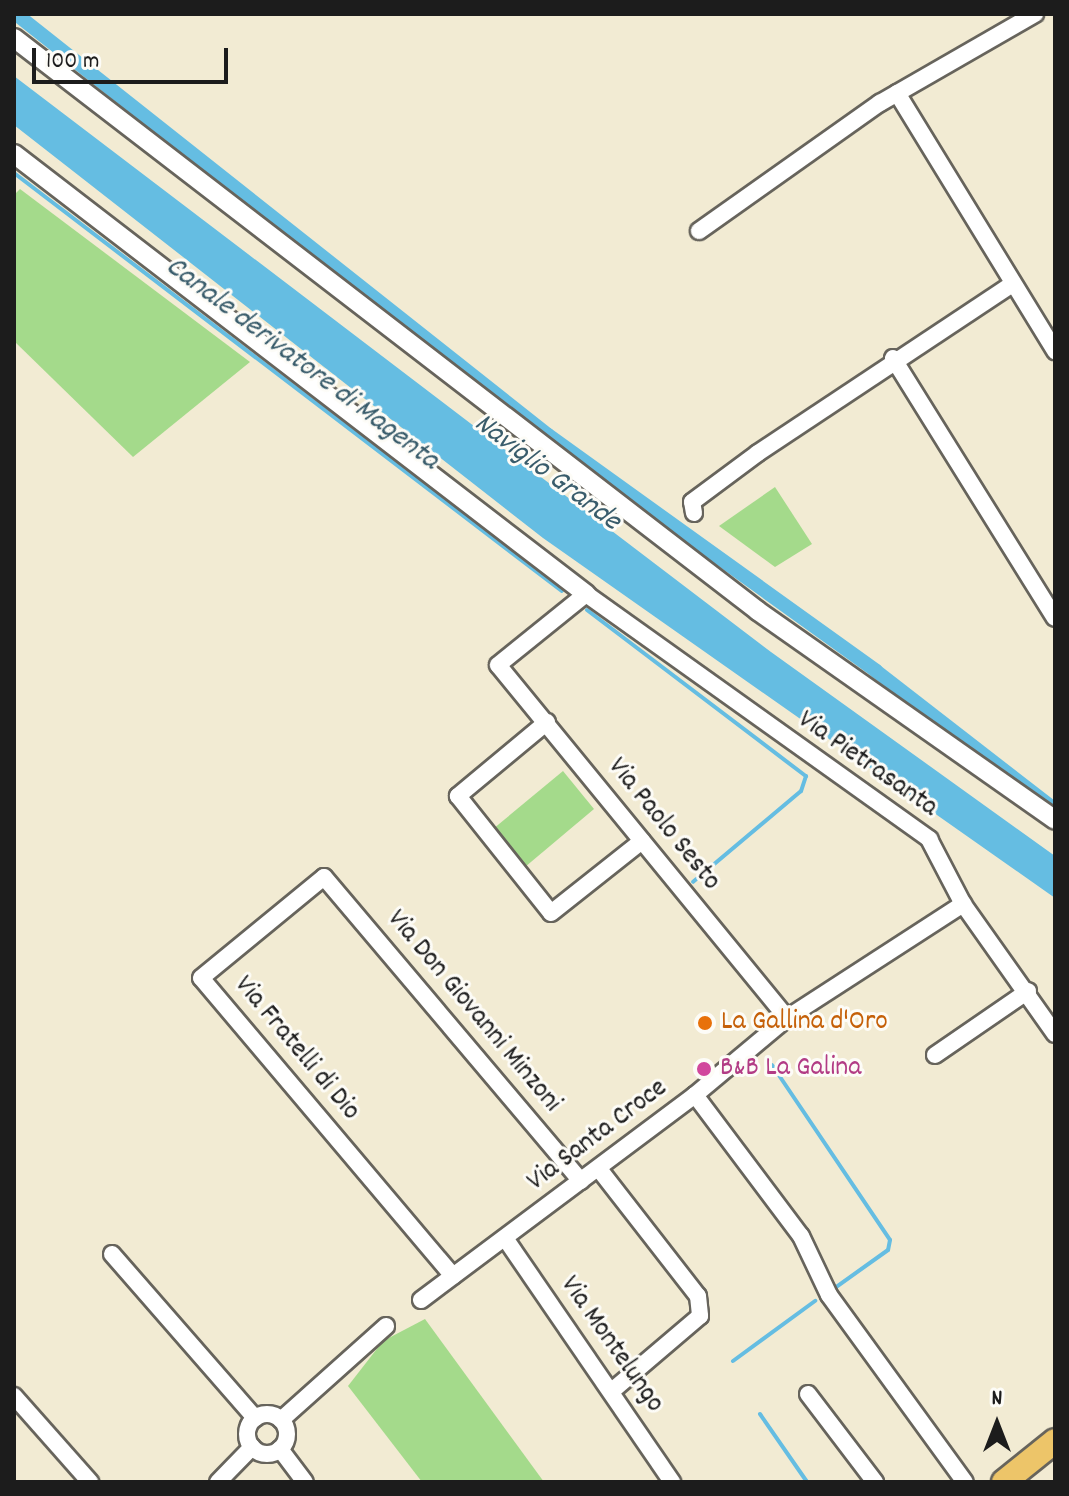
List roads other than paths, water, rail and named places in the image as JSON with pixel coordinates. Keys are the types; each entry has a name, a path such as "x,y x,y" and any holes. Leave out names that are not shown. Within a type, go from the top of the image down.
{"main road":[{"path":"1004,1482 1055,1441"}],"street":[{"path":"699,231 897,93 1035,14"},
{"path":"14,38 758,611 1055,820"},
{"path":"897,93 1011,285 1055,351"},
{"path":"14,154 586,594"},
{"path":"694,513 692,502 893,358 1011,285"},
{"path":"893,358 1055,618"},
{"name":"Via Paolo Sesto","path":"586,594 498,665 787,1018"},
{"name":"Via Pietrasanta","path":"586,594 929,839 963,904 1028,991 1055,1034"},
{"path":"547,722 458,796 551,913 642,841"},
{"name":"Via Don Giovanni Minzoni","path":"324,877 581,1181"},
{"name":"Via Fratelli di Dio","path":"324,877 201,978 453,1276"},
{"name":"Via Santa Croce","path":"421,1300 599,1169 695,1095 787,1018 963,904"},
{"path":"935,1055 1028,991"},
{"path":"695,1095 801,1236 829,1295 965,1482"},
{"path":"599,1169 698,1296 700,1316 613,1390"},
{"name":"Via Montelungo","path":"505,1238 613,1390 672,1482"},
{"path":"112,1254 255,1418 281,1420 386,1326"},
{"path":"808,1394 875,1482"},
{"path":"14,1396 90,1482"},
{"path":"252,1447 247,1435 255,1418"},
{"path":"280,1449 286,1438 281,1420"},
{"path":"218,1482 252,1447 280,1449 305,1482"}],"water":[{"path":"14,76 771,652 1055,856 1055,898 543,538 14,125"}],"waterway":[{"name":"Naviglio Grande","path":"16,14 548,435 876,671 1054,809"},
{"name":"Canale derivatore di Magenta","path":"14,173 562,591"},
{"name":"Canale derivatore di Magenta","path":"587,610 806,776 801,791 693,882"},
{"name":"Canale derivatore di Magenta","path":"772,1065 890,1240 888,1250 832,1290"},
{"name":"Canale derivatore di Magenta","path":"733,1361 815,1301"},
{"name":"Canale derivatore di Magenta","path":"760,1414 807,1482"}],"place":[{"name":"La Gallina d'Oro","path":"705,1023"},
{"name":"B&B La Galina","path":"704,1069"}]}
